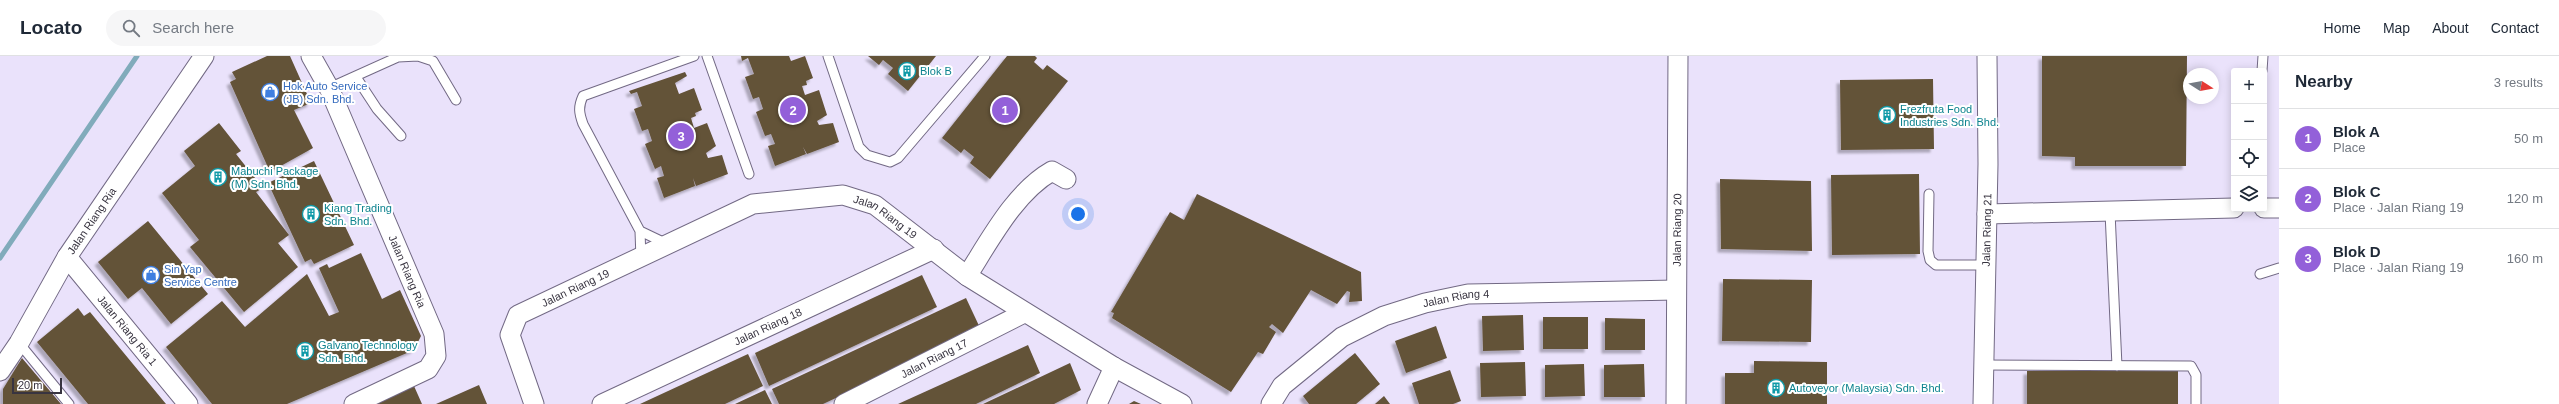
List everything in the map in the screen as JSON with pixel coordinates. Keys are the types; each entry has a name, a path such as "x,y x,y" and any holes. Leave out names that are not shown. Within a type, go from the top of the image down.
{"street":[{"name":"Jalan Riang Ria","path":"0,371 19,343 67,256 204,56"},
{"name":"Jalan Riang Ria","path":"311,56 329,88 434,334 437,345 436,356 428,369 354,404"},
{"name":"Jalan Riang 20","path":"1676,404 1678,56"},
{"name":"Jalan Riang 21","path":"1983,404 1987,214 1987,56"},
{"path":"968,276 1012,208 1040,178 1052,171 1066,179"},
{"name":"Jalan Riang 19","path":"534,404 510,335 518,315 641,259 685,236 753,204 843,195 875,205 968,276 1114,367 1182,404"},
{"path":"1987,214 2231,208"},
{"path":"2267,208 2279,208"},
{"name":"Jalan Riang 18","path":"602,404 934,249"},
{"name":"Jalan Riang Ria 1","path":"67,256 188,404"},
{"name":"Jalan Riang 4","path":"1271,404 1282,386 1342,337 1384,316 1425,303 1468,294 1676,290"},
{"name":"Jalan Riang 17","path":"844,404 1024,312"},
{"path":"1097,404 1114,367"}],"lane":[{"path":"329,88 398,57 418,56 433,61 456,100"},
{"path":"641,259 640,231 583,124 579,114 579,105 583,96 694,56"},
{"path":"707,56 749,174"},
{"path":"828,56 859,147 867,155 890,162 898,158 984,56"},
{"path":"2262,68 2263,56"},
{"path":"356,76 378,109 401,136"},
{"path":"1929,194 1928,251 1930,260 1936,265 1985,265"},
{"path":"2110,212 2117,366"},
{"path":"640,231 664,242 685,236"},
{"path":"2260,274 2279,268"},
{"path":"19,343 69,404"},
{"path":"1983,365 2191,366 2196,375 2196,404"}],"building":[{"name":"Hok Auto Service (JB) Sdn. Bhd.","path":"267,56 290,56 311,103 294,110 313,148 270,172 230,82 236,79 232,72"},
{"path":"741,56 789,56 791,61 805,56 813,78 806,81 807,85 802,86 805,95 819,90 827,115 817,121 819,125 833,123 839,142 807,154 803,147 806,154 775,166 768,146 775,144 771,134 765,136 756,112 763,109 759,97 753,99 745,77 754,74 748,58 742,61"},
{"name":"Blok B","path":"868,56 936,56 908,91 888,74 893,68 883,60 879,65"},
{"path":"1007,56 1035,56 1037,58 1034,62 1043,70 1047,65 1068,81 990,179 970,163 974,157 964,149 961,153 942,138"},
{"path":"2042,56 2187,56 2187,68 2183,68 2183,104 2187,104 2186,166 2075,166 2075,157 2042,156"},
{"path":"685,72 687,76 675,83 679,94 694,88 702,110 695,113 696,116 691,118 694,128 707,123 716,146 706,153 708,158 722,155 728,174 696,186 693,178 695,186 664,198 657,178 664,176 661,166 655,169 645,144 652,141 648,129 642,131 634,109 642,106 637,92 631,94 629,91"},
{"name":"Frezfruta Food Industries Sdn. Bhd.","path":"1933,79 1934,149 1841,150 1840,80"},
{"path":"219,123 241,151 236,154 263,188 256,192 289,235 278,243 298,267 244,312 190,247 199,240 162,193 195,166 184,151"},
{"name":"Kiang Trading Sdn. Bhd.","path":"314,161 354,245 314,264 311,259 305,262 268,183"},
{"path":"1919,174 1920,254 1832,255 1831,175"},
{"path":"1720,179 1811,181 1812,251 1721,249"},
{"path":"1197,194 1361,272 1362,301 1349,302 1350,292 1347,291 1337,304 1311,290 1283,333 1272,324 1269,327 1276,332 1263,354 1258,352 1231,392 1112,318 1114,313 1111,312 1170,212 1184,220"},
{"name":"Sin Yap Service Centre","path":"148,221 208,294 171,324 142,288 128,299 98,262"},
{"path":"361,253 382,299 400,290 421,336 414,350 287,404 212,404 166,347 222,301 245,327 307,274 329,316 339,312 319,268 327,264 329,268"},
{"path":"922,275 937,307 769,386 755,353"},
{"path":"1723,279 1812,280 1811,342 1722,341"},
{"path":"966,298 981,330 823,404 779,404 772,389"},
{"path":"78,308 84,316 90,312 166,404 88,404 37,342"},
{"path":"1523,315 1524,350 1483,351 1482,316"},
{"path":"1543,317 1588,317 1588,349 1543,349"},
{"path":"1605,318 1645,319 1645,350 1605,350"},
{"path":"1436,326 1447,358 1406,373 1395,341"},
{"path":"1028,345 1040,373 976,404 898,404"},
{"path":"1355,353 1380,384 1356,404 1309,404 1303,396"},
{"path":"748,354 763,386 725,404 640,404"},
{"path":"22,358 61,404 3,404 3,389"},
{"name":"Autoveyor (Malaysia) Sdn. Bhd.","path":"1754,361 1827,362 1827,404 1725,404 1725,373 1754,373"},
{"path":"1525,362 1526,396 1481,397 1480,363"},
{"path":"1070,363 1081,390 1054,404 983,404"},
{"path":"1584,364 1585,396 1545,397 1545,365"},
{"path":"1644,364 1645,397 1604,397 1604,365"},
{"path":"1450,370 1461,401 1453,404 1419,404 1412,383"},
{"path":"2178,370 2178,404 2027,404 2027,371"},
{"path":"479,385 487,404 436,404"},
{"name":"Galvano Technology Sdn. Bhd.","path":"414,386 422,404 374,404"},
{"path":"765,390 772,404 735,404"},
{"path":"1384,396 1390,404 1375,404"},
{"path":"1134,401 1141,404 1129,404"}],"waterway":[{"path":"0,258 137,56"}],"place":[{"name":"Blok B","path":"907,71"},
{"name":"Hok Auto Service (JB) Sdn. Bhd.","path":"270,92"},
{"name":"Blok C","path":"793,110"},
{"name":"Blok A","path":"1005,110"},
{"name":"Frezfruta Food Industries Sdn. Bhd.","path":"1887,115"},
{"name":"Blok D","path":"681,136"},
{"name":"Mabuchi Package (M) Sdn. Bhd.","path":"218,177"},
{"name":"Kiang Trading Sdn. Bhd.","path":"311,214"},
{"name":"Sin Yap Service Centre","path":"151,275"},
{"name":"Galvano Technology Sdn. Bhd.","path":"305,351"},
{"name":"Autoveyor (Malaysia) Sdn. Bhd.","path":"1776,388"}]}
